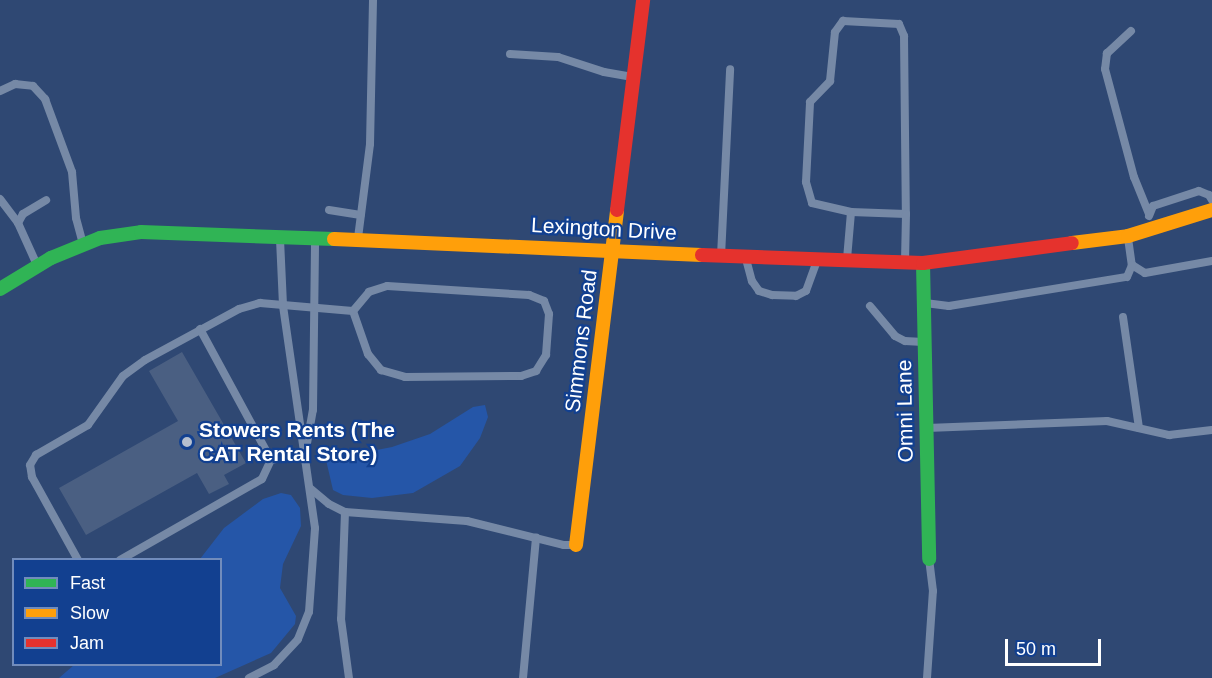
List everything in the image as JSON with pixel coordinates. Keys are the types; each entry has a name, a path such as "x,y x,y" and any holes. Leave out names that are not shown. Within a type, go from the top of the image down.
{"street":[{"name":"Simmons Road","path":"576,545 643,0"},
{"name":"Lexington Drive","path":"0,289 38,266 100,238 141,232 923,263 1128,237 1212,210"},
{"name":"Omni Lane","path":"923,263 929,558"}],"lane":[{"path":"357,240 370,144 373,0"},
{"path":"905,262 906,214 904,36 899,24 843,21 835,32 830,81 810,102 806,182 812,203 851,212 906,214"},
{"path":"1131,32 1107,53 1105,69 1134,177 1153,229"},
{"path":"510,54 558,57 604,72 634,77"},
{"path":"722,256 730,69"},
{"path":"0,91 15,84 33,87 45,99 72,172 76,218 83,245"},
{"path":"1149,214 1154,206 1199,191 1209,195 1212,200"},
{"path":"0,199 18,223 20,233 38,266"},
{"path":"18,223 23,214 46,200"},
{"path":"330,210 361,214"},
{"path":"847,261 851,212"},
{"path":"249,678 274,664 298,639 307,618 315,528 311,489 296,411 284,305 280,237"},
{"path":"924,303 949,306 1126,277 1132,265 1128,237"},
{"path":"305,453 314,410 315,238"},
{"path":"745,257 752,282 759,291 771,295 796,296 806,291 818,260"},
{"path":"1132,265 1145,273 1212,261"},
{"path":"387,286 529,295 544,301 549,314 546,355 536,370 521,376 405,376 381,370 368,354 353,311 369,292 387,286"},
{"path":"77,558 32,477 30,465 36,454 88,426 123,376 239,309 260,303 353,311"},
{"path":"870,306 895,336 905,341 924,342"},
{"path":"1123,317 1139,428"},
{"path":"200,330 271,460"},
{"path":"926,428 1107,421 1169,435 1212,429"},
{"path":"271,460 305,453"},
{"path":"124,558 262,479 271,460"},
{"path":"311,489 329,504 345,512 467,521 576,545"},
{"path":"345,512 341,620 348,678"},
{"path":"523,678 536,538"},
{"path":"927,678 933,591 929,558"}],"shaded area":[{"path":"485,405 488,417 480,438 460,466 413,493 372,498 343,495 333,490 326,460 392,447 430,434 473,407"},
{"path":"281,493 291,495 300,508 301,526 283,564 280,588 296,616 295,624 271,653 215,678 59,678 73,666 222,666 222,558 201,558 224,528 263,499"}],"building":[{"name":"Stowers Rents (The CAT Rental Store)","path":"182,352 246,463 224,475 229,484 209,494 197,473 86,535 59,488 178,421 149,371"}],"traffic: fast":[{"path":"0,289 51,258 100,238 141,232 334,239"},
{"path":"923,263 929,559"}],"traffic: slow":[{"path":"576,545 617,210"},
{"path":"1072,243 1128,236 1212,210"},
{"path":"334,239 702,255"}],"traffic: jam":[{"path":"617,210 643,0"},
{"path":"702,255 923,263 1072,243"}],"place":[{"name":"Stowers Rents (The CAT Rental Store)","path":"187,442"}]}
